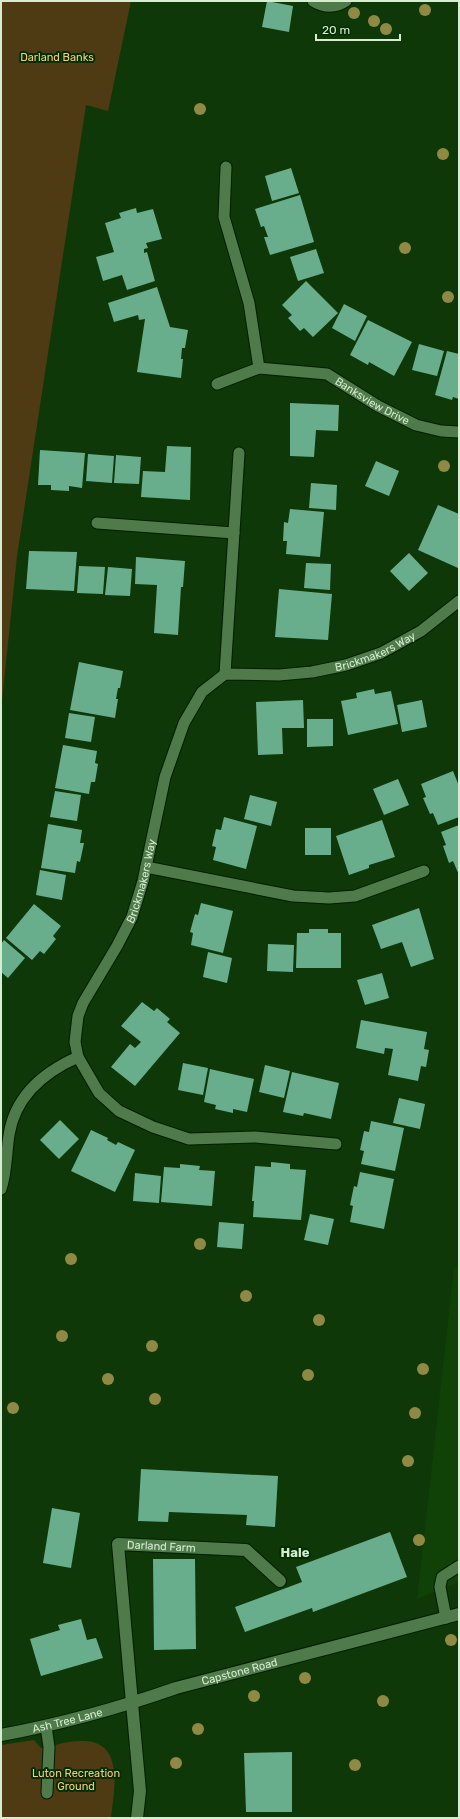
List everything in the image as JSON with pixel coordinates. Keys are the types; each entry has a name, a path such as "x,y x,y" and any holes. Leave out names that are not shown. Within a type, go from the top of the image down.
{"street":[{"name":"Darland Farm","path":"132,1703 118,1544 246,1550 280,1581"},
{"name":"Capstone Road","path":"132,1703 176,1688 459,1614"},
{"name":"Ash Tree Lane","path":"1,1735 46,1726 132,1703"},
{"path":"132,1703 140,1791 137,1818"}],"lane":[{"path":"313,1 323,6 333,7 346,1"},
{"path":"226,166 224,217 249,303 259,368"},
{"name":"Banksview Drive","path":"217,384 259,368 327,374 378,406 416,425 441,431 459,432"},
{"path":"224,674 239,453"},
{"path":"97,523 234,534"},
{"name":"Brickmakers Way","path":"336,1144 255,1137 189,1139 153,1127 119,1111 99,1093 78,1057 75,1042 80,1009 128,926 140,893 165,777 184,723 202,692 224,674 279,675 312,672 346,665 381,653 421,631 459,601"},
{"path":"146,867 293,896 329,898 356,896 424,871"},
{"path":"1,1189 6,1171 4,1140 14,1114 22,1099 30,1089 51,1071 78,1057"},
{"path":"446,1618 440,1587 442,1577 459,1566"},
{"path":"46,1726 49,1747 47,1793"}],"shaded area":[{"path":"459,1267 459,1582 417,1599 454,1268"}],"green space":[{"name":"Darland Banks","path":"1,1 131,1 108,111 86,105 17,556 1,711"},
{"name":"Luton Recreation Ground","path":"34,1740 41,1748 67,1742 83,1741 96,1743 106,1749 111,1758 114,1769 115,1782 111,1818 1,1818 1,1745"}],"building":[{"path":"267,1 293,6 289,32 262,27"},
{"path":"291,168 299,193 272,201 265,176"},
{"path":"300,195 314,242 270,255 264,237 268,237 264,226 261,227 255,209"},
{"path":"136,208 137,213 153,209 162,239 146,243 148,248 144,249 144,253 147,252 155,281 127,290 122,275 103,281 96,257 114,252 105,223 121,218 119,213"},
{"path":"316,249 324,273 298,281 290,257"},
{"path":"306,281 338,313 313,337 304,328 300,331 288,318 292,315 282,305"},
{"path":"157,287 170,327 188,330 185,348 182,348 181,359 183,359 181,378 137,372 145,319 139,320 138,315 114,322 108,303"},
{"path":"344,304 367,316 355,341 332,328"},
{"path":"368,320 412,342 394,376 369,362 368,365 350,355"},
{"path":"419,344 444,351 437,376 412,370"},
{"path":"447,351 459,354 459,399 453,397 452,400 435,395"},
{"path":"290,403 339,405 338,431 316,430 314,457 290,456"},
{"path":"167,446 191,447 190,500 141,497 143,471 165,472"},
{"path":"40,450 85,453 82,488 69,486 69,491 51,490 51,485 38,485"},
{"path":"88,454 114,456 112,483 86,481"},
{"path":"116,455 141,457 139,484 114,483"},
{"path":"376,461 399,471 389,496 365,486"},
{"path":"311,483 337,485 336,510 309,508"},
{"path":"438,505 459,514 458,568 418,550"},
{"path":"290,509 324,512 320,557 286,554 287,541 283,541 284,522 288,523"},
{"path":"29,551 77,552 74,591 26,589"},
{"path":"409,553 428,573 409,591 390,571"},
{"path":"136,557 185,561 183,587 181,587 178,635 154,633 157,585 135,584"},
{"path":"306,563 331,564 330,590 304,588"},
{"path":"79,566 105,567 103,594 77,593"},
{"path":"108,567 132,569 130,596 105,595"},
{"path":"279,589 332,594 328,640 275,637"},
{"path":"79,662 123,671 120,688 118,688 116,699 118,699 115,718 70,710"},
{"path":"374,689 375,694 391,691 398,724 348,735 341,701 357,698 356,693"},
{"path":"303,700 304,728 282,728 283,754 258,755 256,702"},
{"path":"422,700 427,727 402,732 397,705"},
{"path":"69,713 95,717 91,742 65,738"},
{"path":"307,719 333,719 333,746 307,747"},
{"path":"63,745 97,751 95,763 98,764 95,782 91,782 89,794 55,788"},
{"path":"453,771 459,786 459,817 438,825 433,813 430,814 423,798 426,797 421,784"},
{"path":"398,779 409,805 384,815 373,789"},
{"path":"55,791 81,795 77,821 50,817"},
{"path":"250,795 277,802 271,826 244,819"},
{"path":"224,817 257,826 246,869 213,860 216,847 212,846 216,829 221,830"},
{"path":"382,820 395,857 369,865 369,868 349,875 336,836"},
{"path":"48,824 82,830 80,843 84,843 80,862 77,861 75,873 41,868"},
{"path":"459,825 459,875 453,861 449,863 443,846 446,845 441,832"},
{"path":"305,828 331,828 331,855 305,855"},
{"path":"40,870 66,875 62,900 36,895"},
{"path":"201,903 233,911 223,953 191,945 193,933 190,932 195,914 198,915"},
{"path":"34,904 61,926 53,936 56,939 44,954 40,951 32,960 6,938"},
{"path":"419,908 434,959 411,967 402,942 381,949 372,925"},
{"path":"309,929 328,929 328,933 341,933 341,968 296,968 297,933 309,933"},
{"path":"4,940 25,958 8,978 1,972 1,944"},
{"path":"268,944 294,945 293,972 267,971"},
{"path":"208,952 232,958 227,983 203,977"},
{"path":"382,973 389,998 365,1005 357,980"},
{"path":"142,1002 154,1011 157,1008 170,1019 167,1022 180,1033 135,1086 111,1067 130,1044 135,1048 141,1042 121,1026"},
{"path":"361,1020 427,1032 424,1049 429,1050 426,1067 421,1066 418,1081 388,1075 393,1049 385,1048 384,1054 356,1048"},
{"path":"183,1063 208,1068 203,1095 178,1090"},
{"path":"265,1065 290,1071 284,1098 259,1092"},
{"path":"210,1069 254,1079 247,1112 233,1109 233,1113 215,1109 216,1105 204,1102"},
{"path":"292,1072 339,1083 331,1119 304,1113 303,1116 283,1112"},
{"path":"399,1098 425,1104 420,1129 393,1123"},
{"path":"60,1120 79,1139 59,1159 40,1140"},
{"path":"371,1121 404,1128 395,1171 361,1164 364,1151 360,1150 364,1131 369,1132"},
{"path":"91,1130 108,1138 107,1140 116,1145 118,1142 135,1150 115,1192 71,1171"},
{"path":"271,1162 290,1164 290,1169 306,1170 301,1220 253,1217 254,1201 252,1201 255,1166 271,1167"},
{"path":"180,1164 200,1166 199,1170 215,1171 212,1206 161,1202 164,1167 180,1168"},
{"path":"360,1172 394,1179 384,1229 350,1222 353,1206 350,1205 354,1186 357,1187"},
{"path":"135,1173 161,1176 159,1203 133,1201"},
{"path":"310,1214 334,1219 328,1245 304,1240"},
{"path":"219,1222 244,1224 242,1249 217,1247"},
{"path":"141,1469 278,1476 275,1527 246,1525 247,1515 169,1512 168,1522 138,1521"},
{"path":"52,1508 80,1513 71,1568 43,1563"},
{"path":"390,1532 407,1577 313,1612 312,1608 245,1632 235,1607 302,1582 296,1567"},
{"path":"153,1559 195,1559 196,1649 154,1650"},
{"path":"81,1619 87,1640 96,1638 103,1658 41,1676 30,1639 60,1630 58,1625"},
{"path":"292,1752 292,1812 246,1812 244,1753"}],"district":[{"name":"Hale","path":"295,1552"}]}
